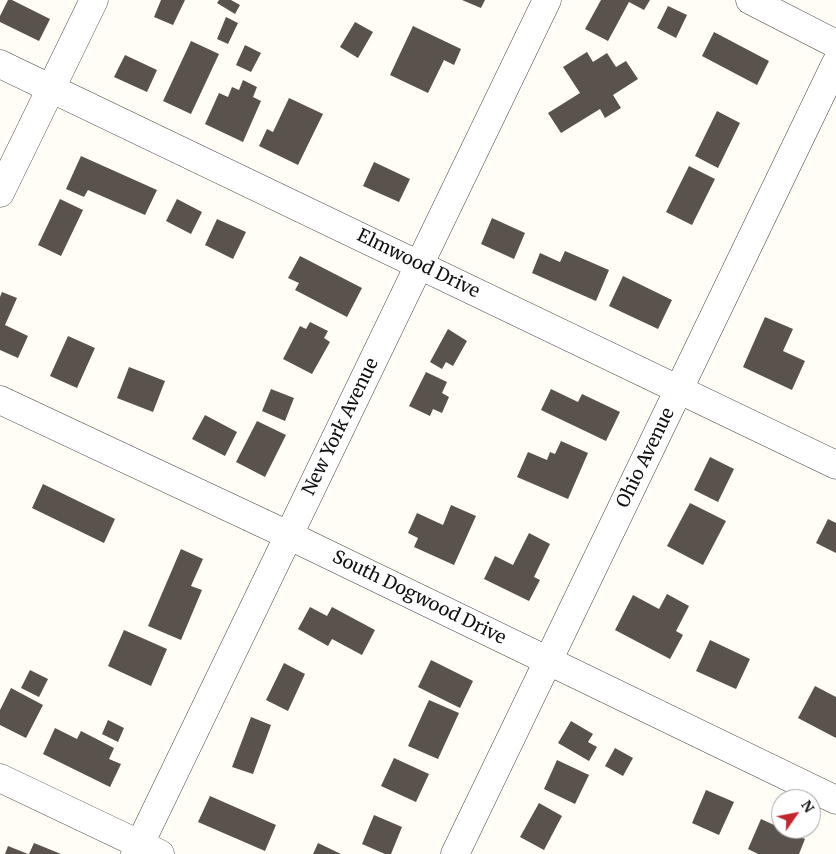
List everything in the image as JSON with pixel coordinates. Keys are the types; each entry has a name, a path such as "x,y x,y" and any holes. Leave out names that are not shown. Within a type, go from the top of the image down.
{"street":[{"path":"0,193 94,0"},
{"name":"New York Avenue","path":"145,851 288,535 547,0"},
{"path":"750,0 836,44"},
{"name":"Ohio Avenue","path":"455,854 836,62"},
{"name":"Elmwood Drive","path":"0,64 836,465"},
{"name":"South Dogwood Drive","path":"0,400 288,535 836,800"},
{"path":"0,778 145,851"}],"building":[{"path":"8,0 12,0 50,19 39,41 0,22 0,16"},
{"path":"161,0 185,0 173,25 154,17"},
{"path":"219,0 231,0 240,5 235,14 217,3"},
{"path":"462,0 485,0 481,8"},
{"path":"601,0 650,0 644,10 629,2 608,41 585,29"},
{"path":"668,6 687,15 676,38 657,28"},
{"path":"226,17 238,23 228,44 217,39"},
{"path":"355,22 373,32 358,58 340,47"},
{"path":"413,26 461,49 454,65 444,60 428,93 390,75"},
{"path":"714,32 769,61 757,85 702,56"},
{"path":"191,41 219,54 191,114 163,101"},
{"path":"245,45 261,53 251,72 236,65"},
{"path":"587,52 593,62 607,53 616,67 626,61 638,79 613,95 621,108 605,118 600,109 561,133 548,113 580,93 563,67"},
{"path":"125,55 157,70 147,92 114,77"},
{"path":"243,80 257,87 253,97 261,101 243,142 205,124 219,93 228,97 232,87 239,90"},
{"path":"289,98 323,114 298,165 259,146 267,129 273,132"},
{"path":"717,111 740,123 718,168 695,156"},
{"path":"81,156 157,190 145,215 88,190 84,197 66,189"},
{"path":"374,162 410,179 399,202 363,186"},
{"path":"689,166 715,179 692,225 666,212"},
{"path":"60,199 83,210 61,256 38,245"},
{"path":"177,199 202,212 191,234 166,221"},
{"path":"492,218 525,233 514,259 481,244"},
{"path":"217,219 246,232 233,259 205,245"},
{"path":"565,251 609,270 596,301 532,273 540,253 560,262"},
{"path":"300,256 362,288 347,317 295,290 299,283 288,278"},
{"path":"623,276 672,300 658,329 609,306"},
{"path":"2,292 17,298 5,325 28,336 18,358 0,350 0,297"},
{"path":"765,317 793,329 783,351 805,361 792,390 743,367"},
{"path":"310,322 328,331 324,338 330,342 312,374 283,359 300,326 306,329"},
{"path":"448,329 467,341 453,366 446,362 442,369 430,362"},
{"path":"68,336 95,348 77,388 50,376"},
{"path":"129,367 165,381 153,412 117,398"},
{"path":"426,372 447,382 442,393 449,397 442,413 433,409 430,416 409,406"},
{"path":"271,389 294,398 285,421 262,411"},
{"path":"551,389 578,402 582,394 620,412 606,441 541,410"},
{"path":"205,415 237,432 225,456 192,439"},
{"path":"257,421 286,435 265,477 236,462"},
{"path":"561,441 588,453 568,499 517,477 528,452 547,460 550,452 555,454"},
{"path":"710,457 734,469 718,502 694,490"},
{"path":"43,484 115,519 104,543 32,508"},
{"path":"690,503 726,521 703,565 667,546"},
{"path":"451,505 476,516 454,565 414,547 418,538 408,533 417,513 443,525"},
{"path":"828,519 836,523 836,553 816,543"},
{"path":"529,533 550,544 534,577 540,580 529,601 484,579 495,556 513,565"},
{"path":"181,549 203,559 191,586 202,590 181,640 148,626"},
{"path":"667,594 689,606 676,631 683,635 670,659 615,630 633,595 659,609"},
{"path":"310,607 327,616 332,607 375,630 362,655 332,639 328,646 298,629"},
{"path":"124,630 167,649 151,686 108,666"},
{"path":"710,640 750,659 736,689 696,671"},
{"path":"431,660 473,681 460,708 418,687"},
{"path":"284,663 305,674 288,711 266,700"},
{"path":"30,670 48,679 39,697 21,688"},
{"path":"815,686 836,697 836,738 798,718"},
{"path":"11,688 43,705 26,738 0,725 0,710"},
{"path":"429,700 459,713 438,759 408,746"},
{"path":"251,717 271,725 253,774 232,767"},
{"path":"108,720 124,728 118,742 102,734"},
{"path":"571,721 593,734 588,742 597,747 589,761 558,743"},
{"path":"55,728 77,739 81,731 114,748 109,759 121,764 110,787 43,754"},
{"path":"615,748 633,758 623,776 605,766"},
{"path":"394,758 429,774 416,802 381,786"},
{"path":"557,760 589,775 575,804 544,789"},
{"path":"706,790 734,802 719,835 692,823"},
{"path":"210,796 276,825 265,851 198,822"},
{"path":"539,803 562,816 544,850 520,837"},
{"path":"374,815 402,827 391,854 385,854 362,844"},
{"path":"761,819 771,824 771,839 805,839 799,854 758,854 748,849"},
{"path":"34,843 61,854 29,854"},
{"path":"318,843 341,854 313,854"},
{"path":"8,846 28,854 5,854"}]}
